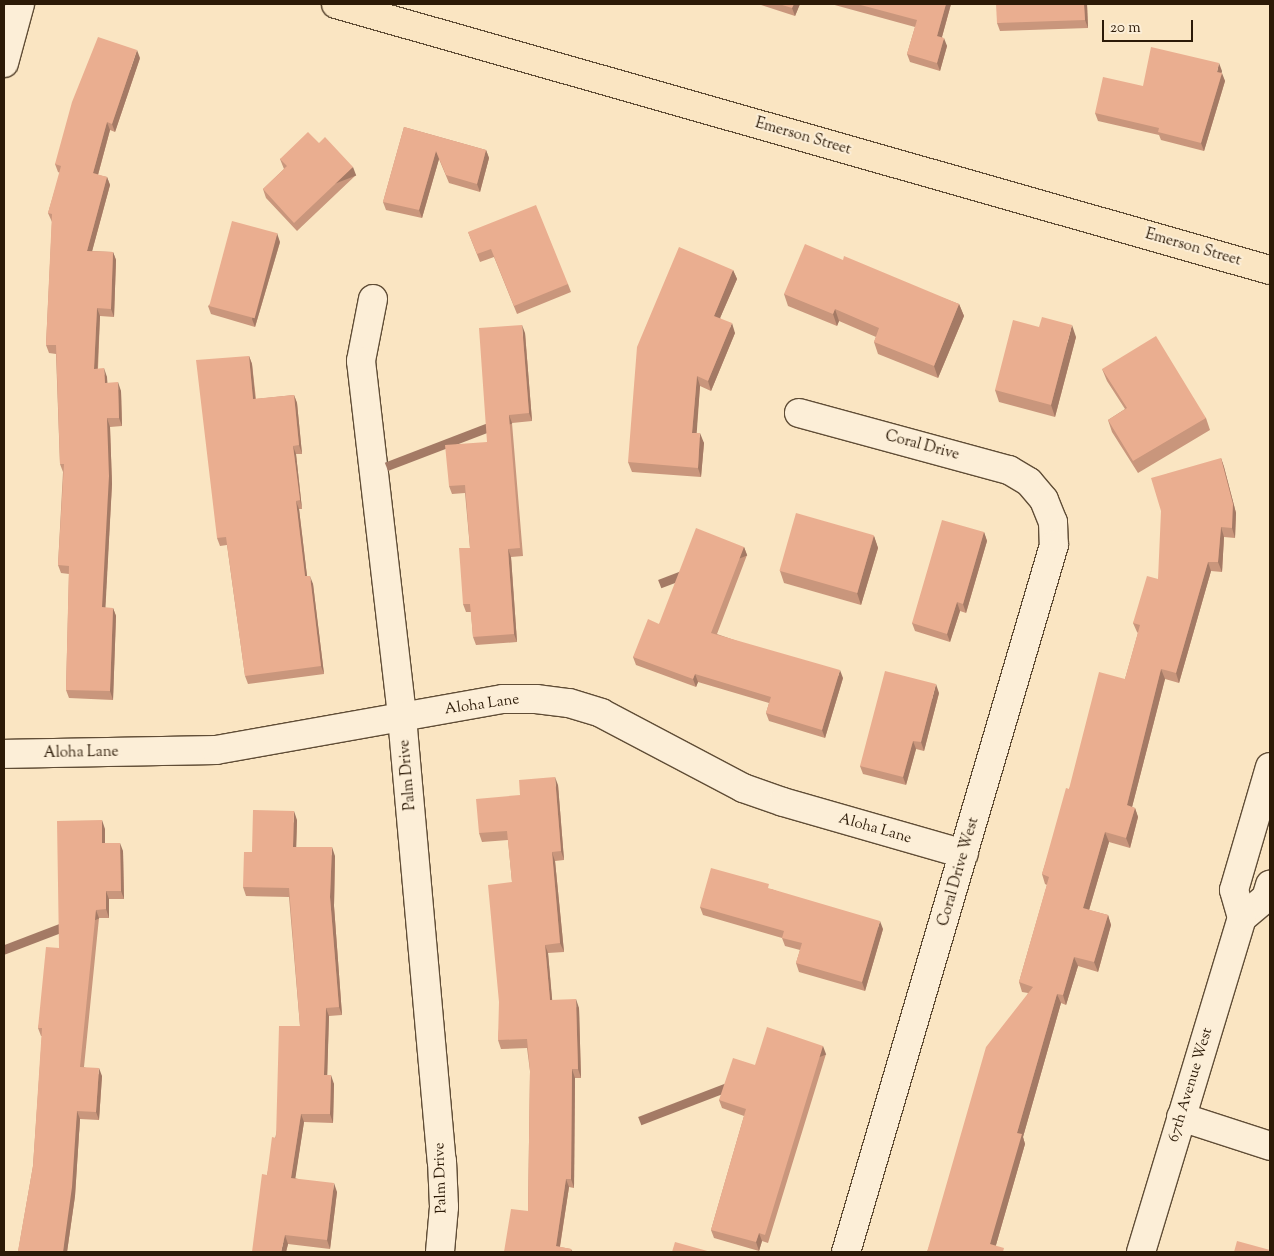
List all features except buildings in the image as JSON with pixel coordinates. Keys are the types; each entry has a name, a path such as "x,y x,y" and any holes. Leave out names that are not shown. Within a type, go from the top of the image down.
{"main road":[{"name":"Emerson Street","path":"343,5 1270,270"}],"street":[{"path":"4,62 20,4"},
{"name":"Palm Drive","path":"373,300 361,361 402,717 442,1161 444,1207 440,1252"},
{"name":"Coral Drive","path":"799,413 1009,470 1029,482 1039,494"},
{"name":"Coral Drive West","path":"846,1252 1054,545 1053,522 1039,494"},
{"name":"Aloha Lane","path":"4,754 216,750 503,700 536,698 569,703 601,713 743,788 783,802 964,854"},
{"path":"1270,766 1234,890 1242,918 1266,898 1270,885"},
{"name":"67th Avenue West","path":"1142,1252 1242,918"},
{"path":"1181,1117 1270,1146"}]}
